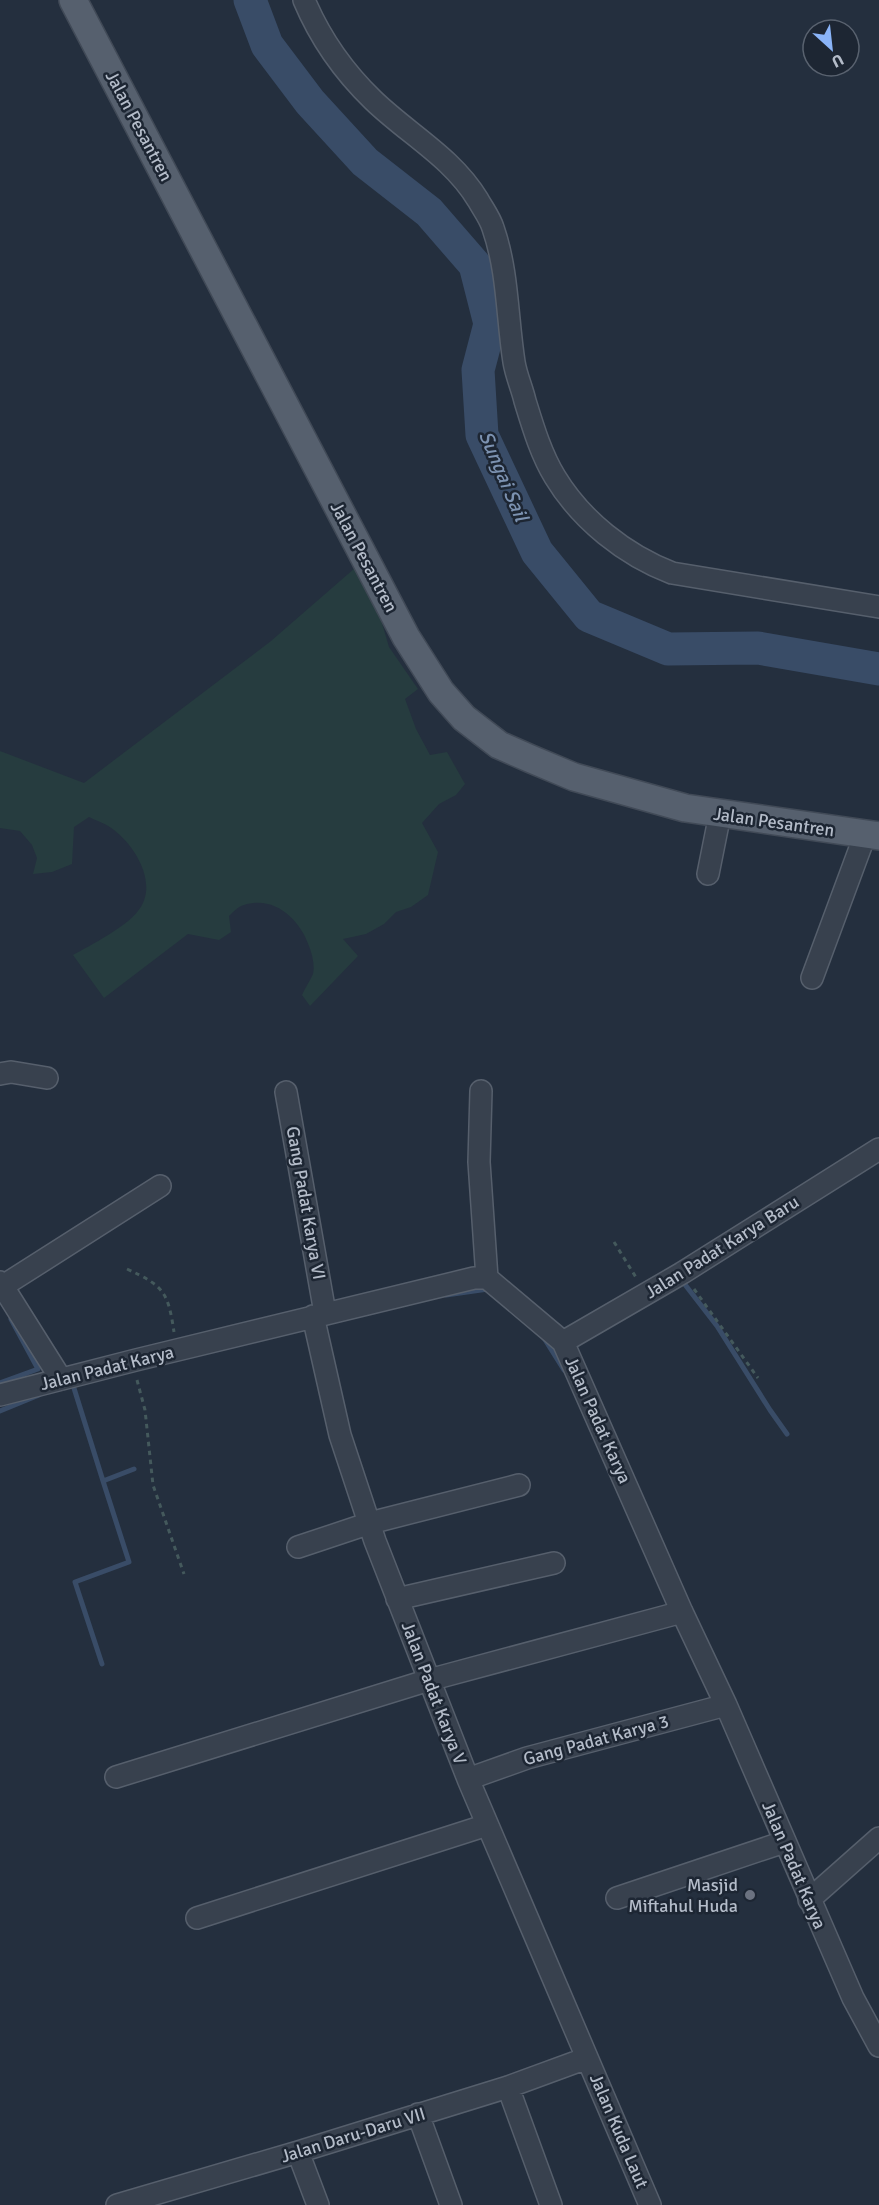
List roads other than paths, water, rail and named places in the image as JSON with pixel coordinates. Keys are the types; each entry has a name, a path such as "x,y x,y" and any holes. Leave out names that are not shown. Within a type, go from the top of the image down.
{"main road":[{"name":"Jalan Pesantren","path":"73,0 406,637 441,692 464,718 499,746 574,777 685,808 872,836"}],"street":[{"path":"304,0 323,37 351,77 375,102 430,146 457,173 476,197 493,226 505,276 514,363 534,431 554,475 570,500 619,544 648,564 672,573 879,607"},
{"path":"708,874 720,814"},
{"path":"812,978 872,836"},
{"path":"0,1074 11,1072 47,1078"},
{"path":"481,1090 479,1161 487,1278"},
{"name":"Gang Padat Karya VI","path":"286,1092 319,1315"},
{"name":"Jalan Padat Karya Baru","path":"563,1342 682,1273 879,1149"},
{"path":"61,1379 1,1284 160,1186"},
{"name":"Jalan Padat Karya","path":"0,1395 319,1315 474,1278 487,1278 563,1342 682,1612 726,1705 809,1900 853,1998 879,2046"},
{"name":"Jalan Padat Karya V","path":"319,1315 340,1435 397,1599 487,1825 587,2058"},
{"path":"298,1547 370,1523 519,1485"},
{"path":"397,1599 554,1563"},
{"path":"116,1777 429,1680 682,1612"},
{"name":"Gang Padat Karya 3","path":"468,1779 527,1758 726,1705"},
{"path":"197,1918 487,1825"},
{"path":"809,1900 879,1838"},
{"path":"617,1898 784,1842"},
{"name":"Jalan Daru-Daru VII","path":"117,2205 508,2087 587,2058"},
{"name":"Jalan Kuda Laut","path":"587,2058 650,2205"},
{"path":"508,2087 551,2205"},
{"path":"418,2114 451,2205"},
{"path":"298,2152 318,2205"}],"waterway":[{"name":"Sungai Sail","path":"250,0 267,45 310,102 365,162 429,212 475,265 490,324 478,370 482,435 537,552 589,616 668,649 758,648 879,669"},
{"path":"683,1282 717,1326 787,1434"},
{"path":"446,1295 488,1289 490,1291"},
{"path":"0,1383 38,1369 11,1319"},
{"path":"544,1338 564,1370"},
{"path":"73,1385 103,1481 134,1469"},
{"path":"0,1411 39,1395"},
{"path":"102,1664 75,1582 129,1562 103,1481"}],"place":[{"name":"Masjid Miftahul Huda","path":"750,1895"}]}
